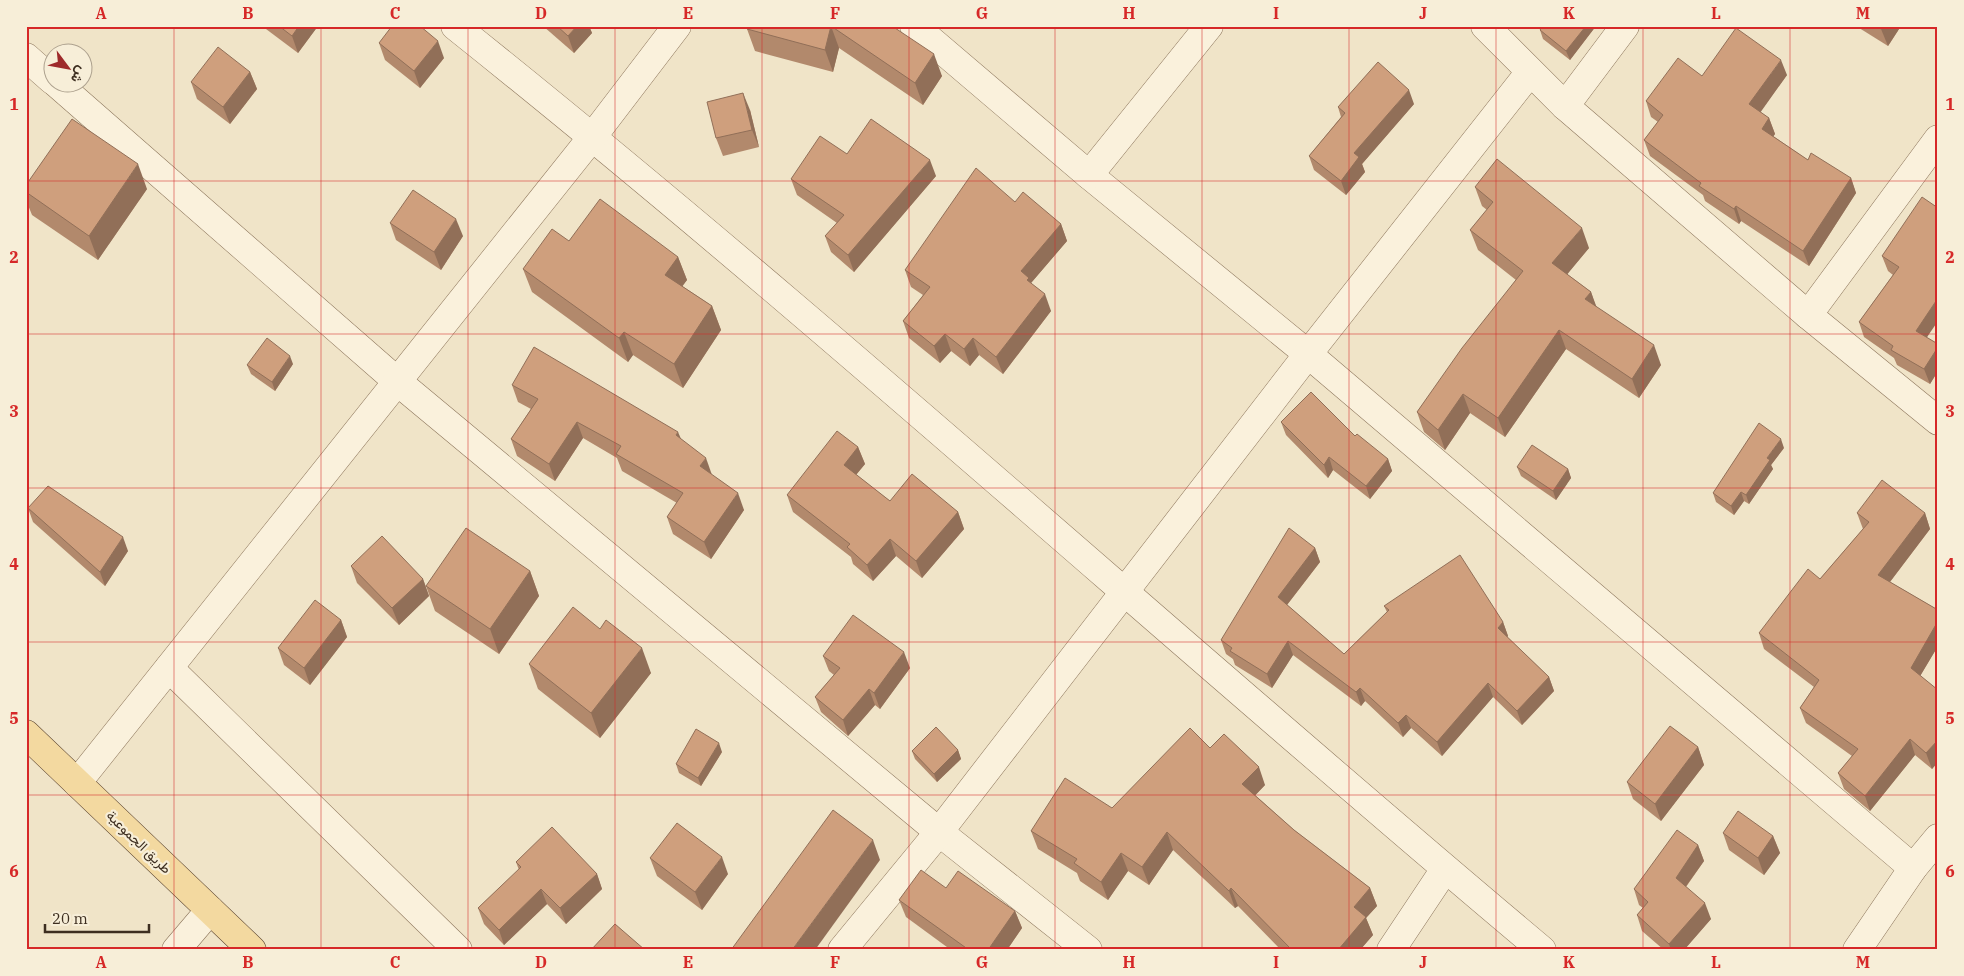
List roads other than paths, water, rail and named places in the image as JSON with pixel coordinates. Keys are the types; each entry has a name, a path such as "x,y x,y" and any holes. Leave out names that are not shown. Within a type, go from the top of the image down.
{"main road":[{"name":"طريق الجموعية","path":"26,734 252,950"}],"street":[{"path":"455,26 593,136 1126,591 1445,869 1542,950"},
{"path":"77,783 593,136 677,26"},
{"path":"914,26 1089,174 1308,354 1913,868"},
{"path":"1089,174 1209,26"},
{"path":"1485,26 1565,106 1808,315 1938,421"},
{"path":"1565,106 1625,26"},
{"path":"26,57 42,71"},
{"path":"842,950 939,832 1308,354 1530,72"},
{"path":"67,92 398,382 939,832 1088,950"},
{"path":"1808,315 1938,139"},
{"path":"169,668 458,950"},
{"path":"1856,950 1913,868 1938,838"},
{"path":"1390,950 1445,869"},
{"path":"176,950 210,910"}]}
